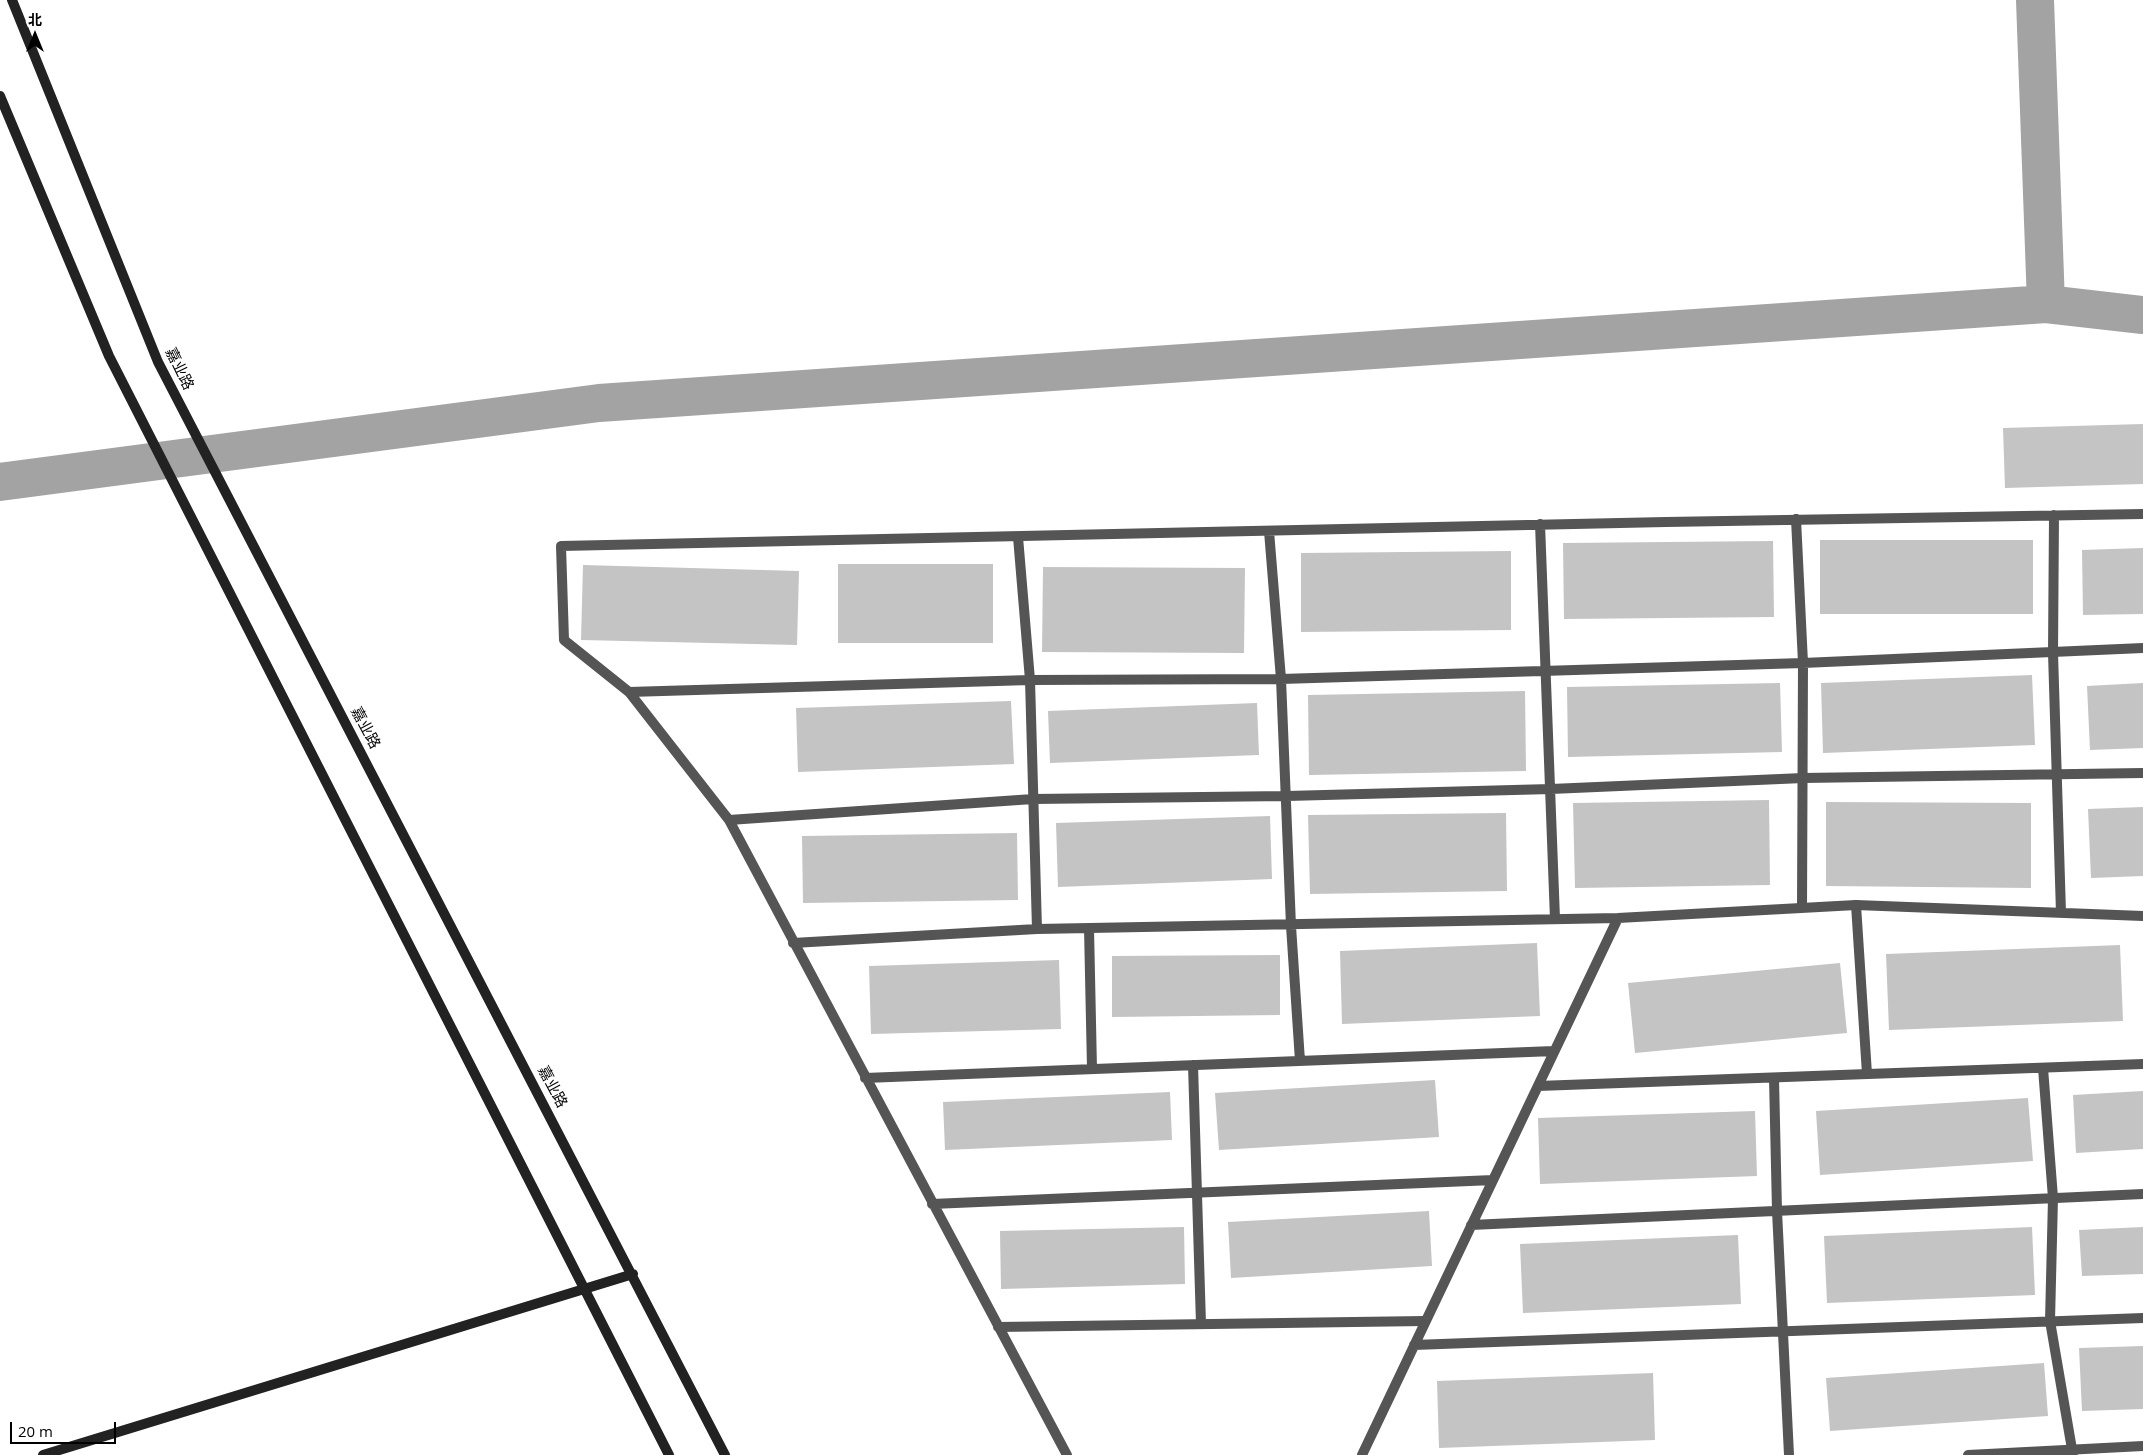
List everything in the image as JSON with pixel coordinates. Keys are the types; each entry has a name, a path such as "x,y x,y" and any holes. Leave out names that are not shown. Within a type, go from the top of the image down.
{"main road":[{"name":"嘉业路","path":"12,0 158,362 633,1274 725,1455"},
{"path":"0,96 109,356 669,1455"},
{"path":"43,1455 633,1274"}],"street":[{"path":"1067,1455 864,1078 728,820 629,692 564,640 561,546 1269,532 1540,524 2143,514"},
{"path":"2054,515 2053,653 2061,913"},
{"path":"1796,519 1802,663 1802,908"},
{"path":"1540,524 1555,920"},
{"path":"1269,532 1281,679 1291,926 1300,1061"},
{"path":"1018,537 1030,680 1037,929"},
{"path":"629,692 1030,680 1281,679 1802,663 2143,648"},
{"path":"728,820 1033,799 1287,796 1551,789 1802,778 2143,773"},
{"path":"793,943 1037,929 1555,920 1856,905 2143,916"},
{"path":"1856,905 1867,1074"},
{"path":"1362,1455 1618,918"},
{"path":"1088,928 1092,1069"},
{"path":"864,1078 1554,1051"},
{"path":"1538,1086 2143,1064"},
{"path":"1193,1065 1201,1324"},
{"path":"2043,1068 2053,1198 2050,1322 2073,1452"},
{"path":"1774,1078 1777,1211 1784,1332 1788,1455"},
{"path":"932,1204 1493,1180"},
{"path":"1471,1225 2143,1194"},
{"path":"1414,1345 2143,1318"},
{"path":"998,1327 1425,1322"},
{"path":"1968,1455 2073,1452 2143,1446"}],"building":[{"path":"2143,424 2143,484 2005,488 2003,428"},
{"path":"1820,540 2033,540 2033,614 1820,614"},
{"path":"1773,541 1774,617 1564,619 1563,543"},
{"path":"2143,548 2143,614 2083,615 2082,550"},
{"path":"1511,551 1511,630 1301,632 1301,553"},
{"path":"838,564 993,564 993,643 838,643"},
{"path":"583,565 799,571 797,645 581,640"},
{"path":"1043,567 1245,568 1244,653 1042,652"},
{"path":"2032,675 2035,745 1823,753 1821,683"},
{"path":"1780,683 1782,752 1568,757 1567,687"},
{"path":"2143,683 2143,748 2090,750 2087,686"},
{"path":"1525,691 1526,771 1309,775 1308,695"},
{"path":"1011,701 1014,764 798,772 796,708"},
{"path":"1257,703 1259,755 1050,763 1048,711"},
{"path":"1769,800 1770,885 1575,888 1573,803"},
{"path":"1826,802 2031,803 2031,888 1826,886"},
{"path":"2143,807 2143,876 2091,878 2088,809"},
{"path":"1506,813 1507,891 1310,894 1308,815"},
{"path":"1270,816 1272,879 1058,887 1056,823"},
{"path":"1017,833 1018,900 803,903 802,836"},
{"path":"1537,943 1540,1016 1342,1024 1340,951"},
{"path":"2120,945 2123,1021 1889,1030 1886,954"},
{"path":"1280,955 1280,1015 1112,1017 1112,956"},
{"path":"1059,960 1061,1029 871,1034 869,966"},
{"path":"1840,963 1847,1033 1635,1053 1628,983"},
{"path":"1435,1080 1439,1137 1219,1150 1215,1093"},
{"path":"2143,1091 2143,1149 2076,1153 2073,1095"},
{"path":"1170,1092 1172,1140 945,1150 943,1102"},
{"path":"2028,1098 2033,1161 1820,1175 1816,1111"},
{"path":"1755,1111 1757,1176 1540,1184 1538,1118"},
{"path":"1429,1211 1432,1266 1231,1278 1228,1222"},
{"path":"1184,1227 1185,1284 1001,1289 1000,1231"},
{"path":"2032,1227 2035,1295 1827,1303 1824,1236"},
{"path":"2143,1227 2143,1274 2082,1276 2079,1230"},
{"path":"1738,1235 1741,1304 1523,1313 1520,1244"},
{"path":"2143,1346 2143,1409 2082,1411 2079,1348"},
{"path":"2044,1363 2048,1416 1830,1431 1826,1378"},
{"path":"1653,1373 1655,1440 1439,1448 1437,1381"}],"waterway":[{"path":"2035,0 2046,304 2143,315"},
{"path":"0,482 599,403 2046,304"}]}
